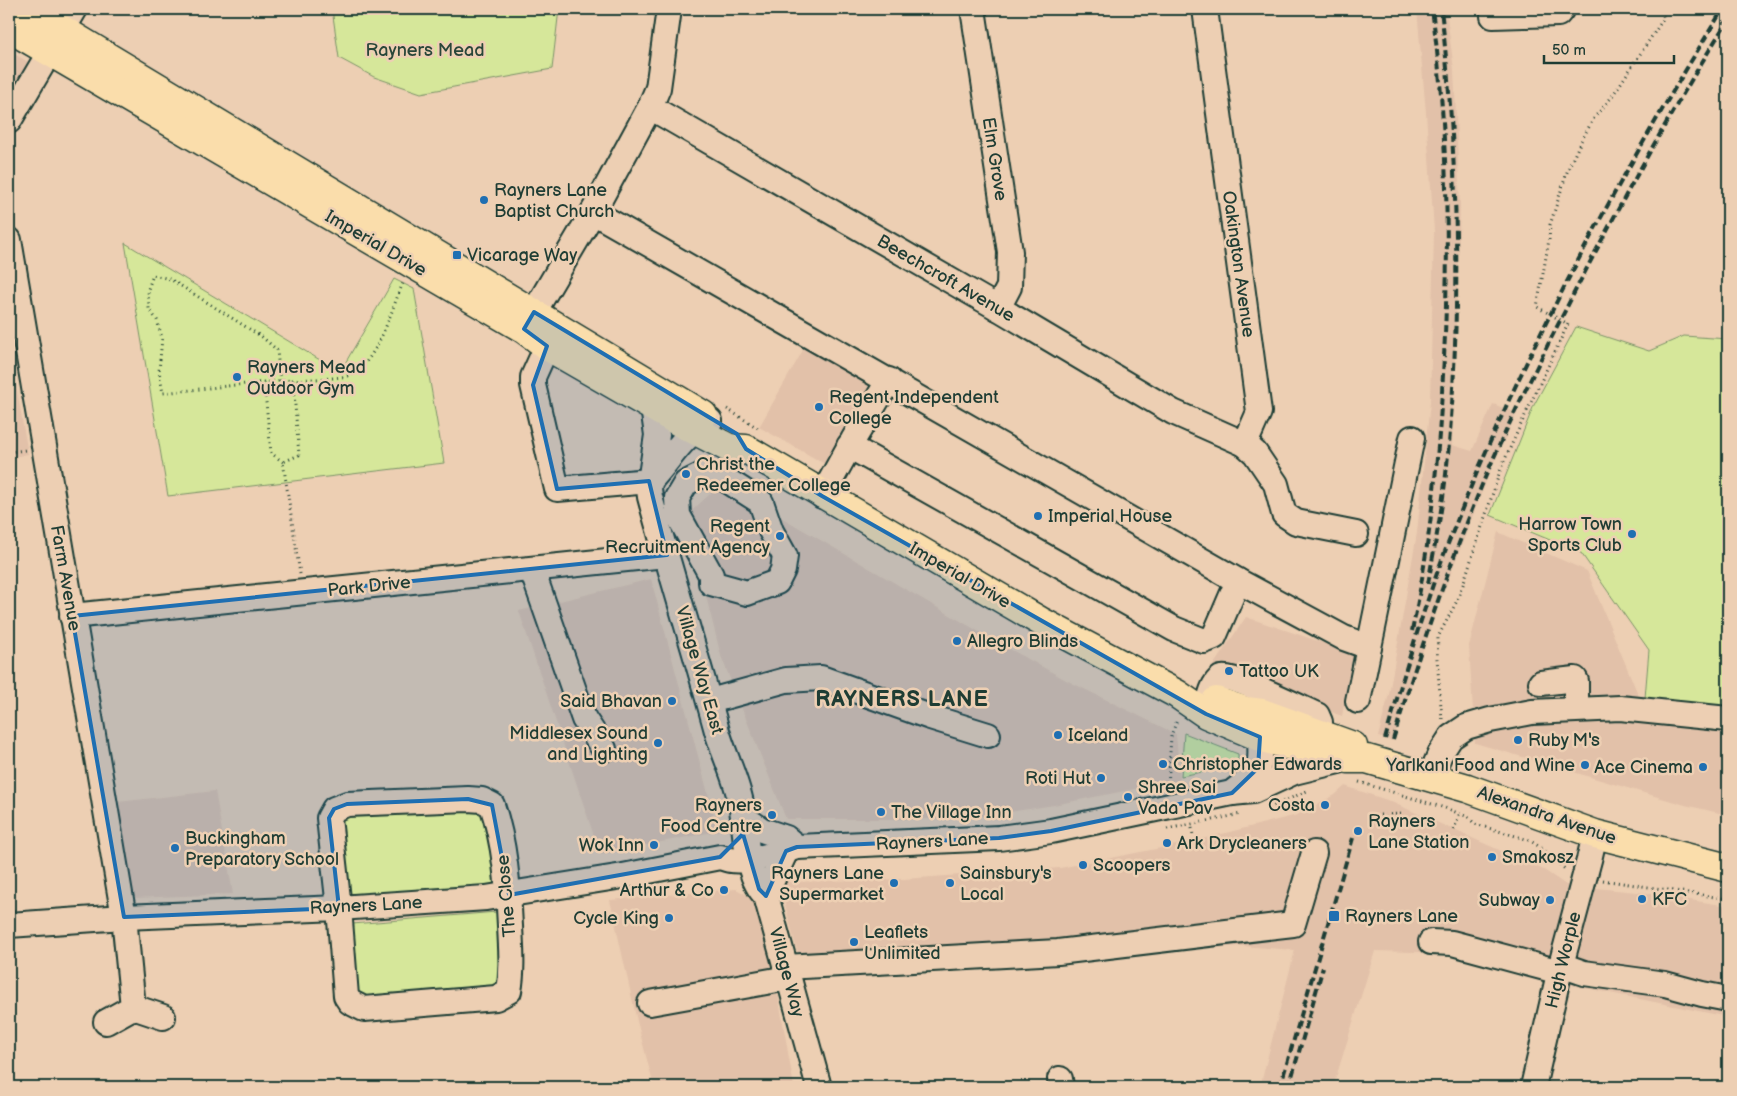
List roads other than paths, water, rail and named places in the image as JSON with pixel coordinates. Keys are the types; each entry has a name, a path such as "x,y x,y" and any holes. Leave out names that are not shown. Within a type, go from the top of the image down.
{"main road":[{"name":"Imperial Drive","path":"28,9 529,321 547,346 653,407 717,420"},
{"name":"Imperial Drive","path":"9,28 63,30 412,264 529,321 717,420 728,448 746,450 822,496 1138,675 1193,705 1260,737"},
{"name":"Imperial Drive","path":"1193,705 1262,713 1318,733"},
{"name":"Alexandra Avenue","path":"1318,733 1350,744 1357,759"},
{"name":"Alexandra Avenue","path":"1260,737 1297,748 1357,759 1430,777 1486,794 1595,834 1728,868"}],"street":[{"path":"529,321 593,212 650,107 658,88 669,9"},
{"name":"Elm Grove","path":"972,9 1010,252 1009,287 998,308"},
{"name":"Oakington Avenue","path":"1205,9 1259,412 1245,444"},
{"path":"1493,16 1558,14 1562,9"},
{"path":"9,121 63,30"},
{"name":"Beechcroft Avenue","path":"650,107 998,308 1173,412 1245,444"},
{"path":"593,212 1238,581 1344,638 1369,647"},
{"name":"Farm Avenue","path":"9,240 124,917 133,1007"},
{"path":"547,346 533,378 532,385 557,490 650,481 662,469 683,440 717,420"},
{"path":"822,496 849,446 889,380"},
{"name":"Village Way East","path":"653,407 657,435 650,481 650,497 718,733 739,796 749,860"},
{"path":"1358,701 1412,438"},
{"path":"1245,444 1255,453 1276,484 1283,504 1284,514 1296,522 1356,534"},
{"path":"849,446 1174,629 1204,640 1214,637 1238,581"},
{"path":"680,600 711,583 747,593 777,582 783,570 786,556 771,531 762,502 724,478 704,474 686,483 678,498 678,514 711,575 711,583"},
{"name":"Park Drive","path":"72,616 532,570 656,556 666,553"},
{"path":"532,570 584,718 604,749"},
{"path":"1193,705 1220,679 1227,677 1317,715 1320,722 1318,733"},
{"path":"710,701 786,680 821,678 930,717 988,735"},
{"path":"1541,683 1575,679 1576,709"},
{"path":"1430,777 1440,754 1451,737 1466,727 1490,720 1532,712 1620,708 1728,719"},
{"name":"Rayners Lane","path":"1232,793 1240,784 1251,778 1258,768 1260,737 1256,722 1246,711"},
{"name":"Rayners Lane","path":"9,925 124,917 339,908 509,895 623,876 720,856 732,860 749,860 791,849 999,838 1051,831 1253,790 1294,772 1357,759"},
{"name":"The Close","path":"468,799 482,800 492,804 498,823 509,895 512,974 509,991 496,998 364,1009 350,1002 346,996 339,908 328,818 334,809 347,804 468,799"},
{"path":"720,856 743,825 786,838 791,849 770,885 766,896"},
{"name":"High Worple","path":"1533,1087 1595,834"},
{"path":"650,1003 787,972 1058,952 1293,924 1314,853"},
{"name":"Village Way","path":"749,860 759,889 766,896 819,1087"},
{"path":"1431,942 1452,943 1584,973 1665,984 1728,999"},
{"path":"106,1022 133,1007 163,1017"}],"railway":[{"path":"1412,631 1424,568 1436,472 1445,329 1446,192 1441,100 1432,9"},
{"path":"1428,584 1447,465 1455,351 1456,237 1454,180 1447,66 1441,9"},
{"path":"1385,739 1443,556 1511,396 1543,329 1611,199 1723,9"},
{"path":"1393,740 1413,674 1447,576 1471,512 1505,433 1573,295 1647,156 1728,20"},
{"path":"1280,1087 1353,838"},
{"path":"1289,1087 1323,967"}],"place":[{"name":"Rayners Lane Baptist Church","path":"484,200"},
{"name":"Vicarage Way","path":"457,255"},
{"name":"Rayners Mead Outdoor Gym","path":"237,377"},
{"name":"Regent Independent College","path":"819,407"},
{"name":"Christ the Redeemer College","path":"686,474"},
{"name":"Imperial House","path":"1038,516"},
{"name":"Harrow Town Sports Club","path":"1632,534"},
{"name":"Regent Recruitment Agency","path":"780,536"},
{"name":"Allegro Blinds","path":"957,641"},
{"name":"Tattoo UK","path":"1229,671"},
{"name":"Said Bhavan","path":"672,701"},
{"name":"Iceland","path":"1058,735"},
{"name":"Ruby M's","path":"1518,740"},
{"name":"Middlesex Sound and Lighting","path":"658,743"},
{"name":"Christopher Edwards","path":"1163,764"},
{"name":"Yarlkani Food and Wine","path":"1585,765"},
{"name":"Ace Cinema","path":"1703,767"},
{"name":"Roti Hut","path":"1101,778"},
{"name":"Shree Sai Vada Pav","path":"1128,797"},
{"name":"Costa","path":"1325,805"},
{"name":"The Village Inn","path":"881,812"},
{"name":"Rayners Food Centre","path":"772,815"},
{"name":"Rayners Lane Station","path":"1358,831"},
{"name":"Ark Drycleaners","path":"1167,843"},
{"name":"Wok Inn","path":"654,845"},
{"name":"Buckingham Preparatory School","path":"175,848"},
{"name":"Smakosz","path":"1492,857"},
{"name":"Scoopers","path":"1083,865"},
{"name":"Rayners Lane Supermarket","path":"894,883"},
{"name":"Sainsbury's Local","path":"950,883"},
{"name":"Arthur & Co","path":"724,890"},
{"name":"KFC","path":"1642,899"},
{"name":"Subway","path":"1550,900"},
{"name":"Rayners Lane","path":"1334,916"},
{"name":"Cycle King","path":"669,918"},
{"name":"Leaflets Unlimited","path":"854,942"}],"district":[{"name":"RAYNERS LANE","path":"902,698"}],"park label":[{"name":"Rayners Mead","path":"425,50"}]}
